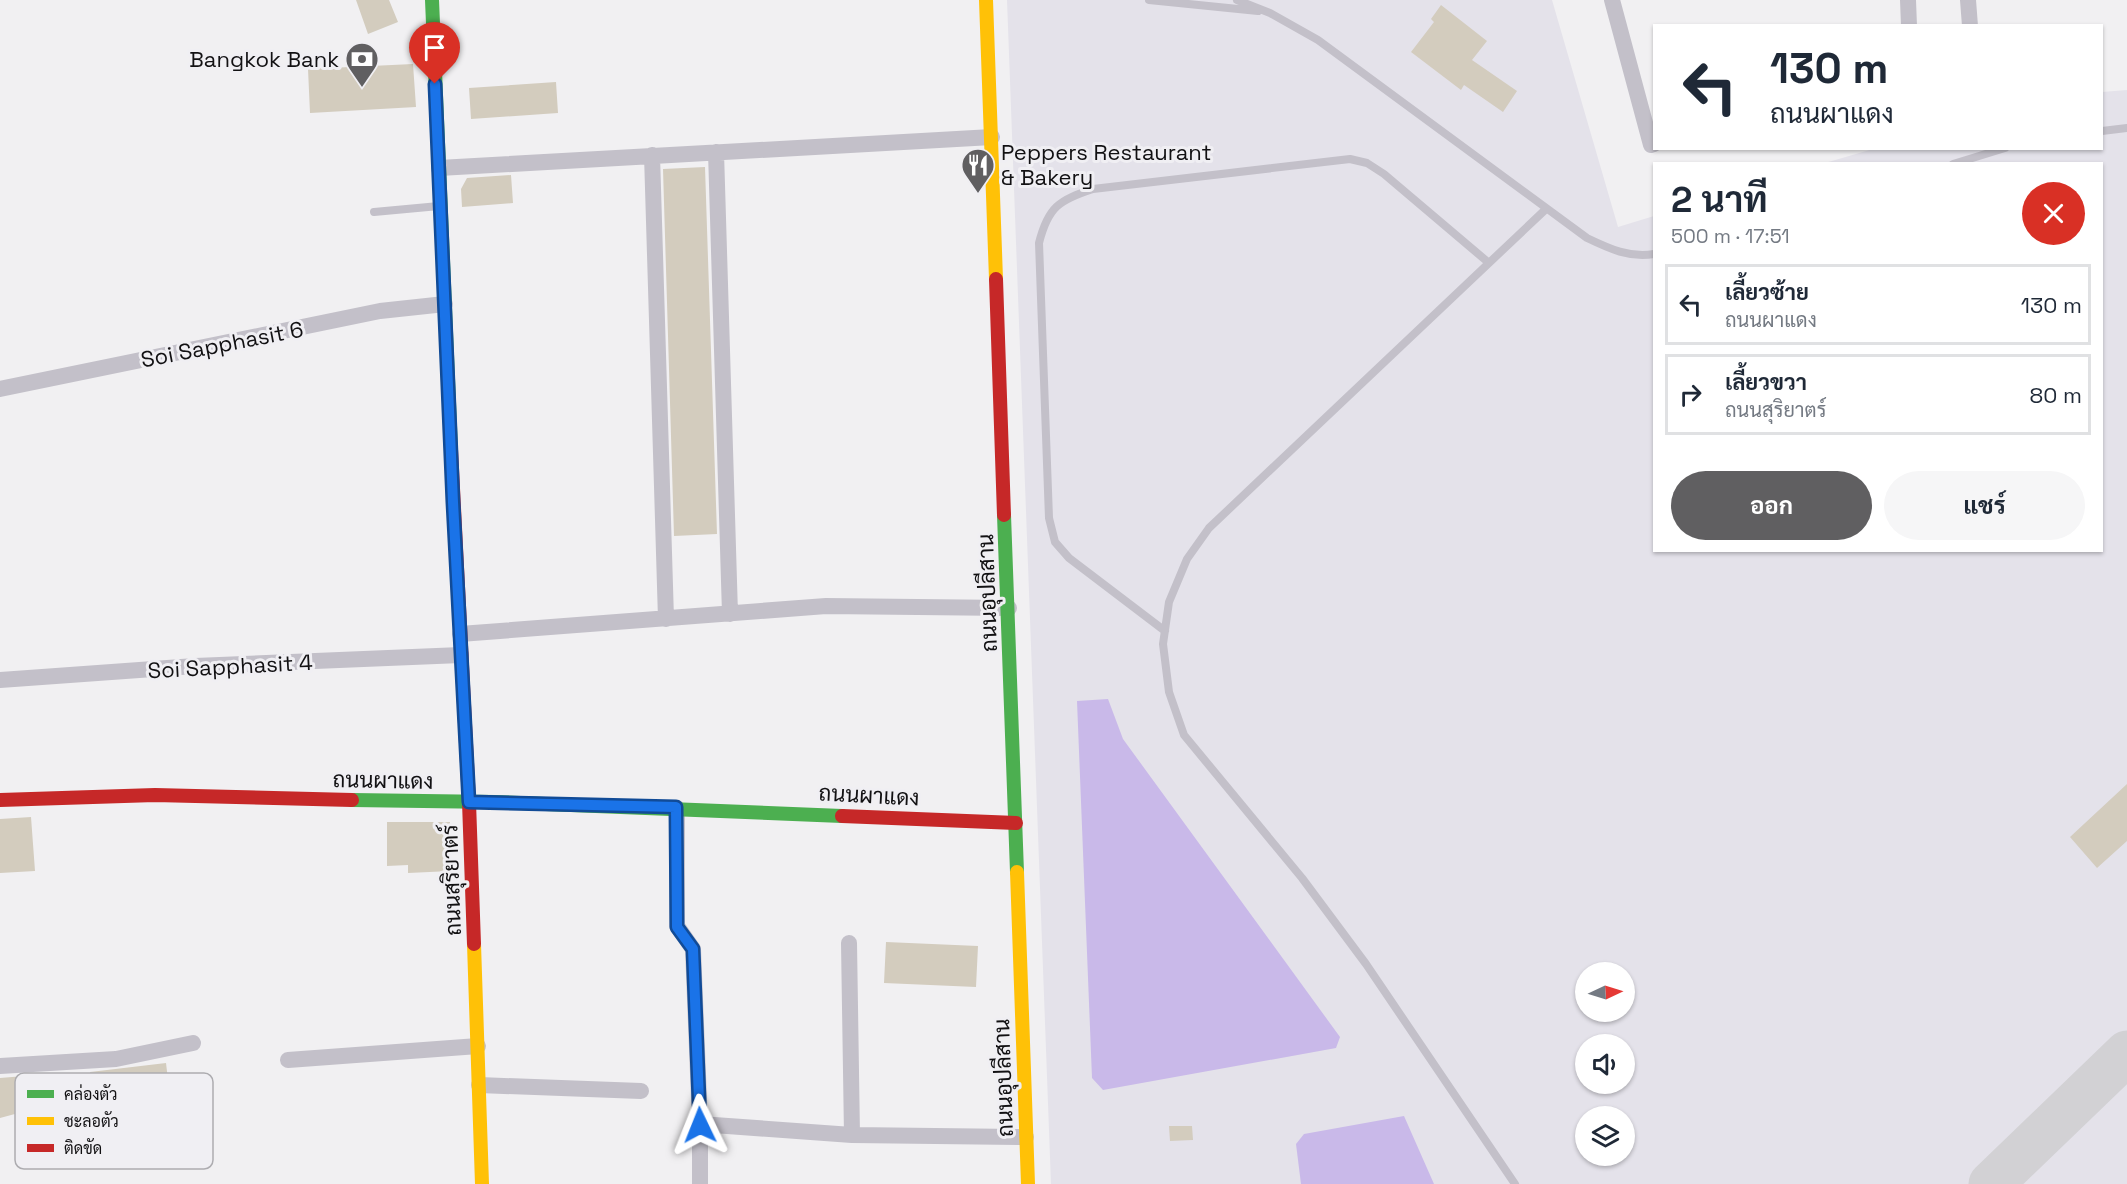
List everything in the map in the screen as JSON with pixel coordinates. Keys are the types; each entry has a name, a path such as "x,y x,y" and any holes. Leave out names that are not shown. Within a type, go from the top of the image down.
{"street":[{"name":"ถนนสุริยาตร์","path":"432,0 469,802 482,1184"},
{"name":"ถนนอุปลีสาน","path":"986,0 1028,1184"},
{"path":"1612,0 1651,145 1653,144"},
{"path":"1908,0 1909,24"},
{"path":"1968,0 1970,24"},
{"path":"439,168 992,137"},
{"path":"716,152 730,614"},
{"path":"652,155 666,619"},
{"name":"Soi Sapphasit 6","path":"0,389 380,311 445,304"},
{"path":"460,633 826,606 1009,608"},
{"name":"Soi Sapphasit 4","path":"0,680 195,666 461,655"},
{"name":"ถนนผาแดง","path":"0,800 156,795 469,802 676,807 1016,823"},
{"path":"676,807 677,927 693,949 700,1184"},
{"path":"849,943 852,1135"},
{"path":"0,1066 116,1059 193,1043"},
{"path":"288,1060 478,1046"},
{"path":"479,1085 641,1091"},
{"path":"700,1125 852,1135 1026,1137"}],"lane":[{"path":"1149,0 1270,13"},
{"path":"1237,0 1270,13 1317,40 1587,238 1615,252 1641,256 1653,254"},
{"path":"2103,131 2127,128"},
{"path":"1960,162 1998,150"},
{"path":"1165,631 1069,558 1055,542 1049,518 1039,243 1044,222 1055,207 1074,195 1093,189 1350,159 1367,163 1384,174 1489,263"},
{"path":"374,212 440,206"},
{"path":"1515,1184 1366,964 1302,878 1184,735 1168,692 1163,644 1169,602 1187,559 1209,528 1546,209"}],"shaded area":[{"path":"1007,0 1552,0 1618,227 1653,216 1653,552 2103,552 2103,162 1828,162 1870,150 2103,150 2103,92 2127,90 2127,1184 1051,1184"},
{"path":"1108,699 1123,739 1340,1037 1336,1048 1103,1090 1092,1078 1077,701"},
{"path":"1404,1116 1434,1184 1301,1184 1296,1144 1304,1134"}],"building":[{"path":"356,0 389,0 398,22 368,34"},
{"path":"1441,5 1487,41 1472,60 1517,91 1503,112 1464,85 1461,90 1411,52 1434,22 1431,19"},
{"name":"Bangkok Bank","path":"413,64 416,107 310,113 308,69"},
{"path":"556,82 558,113 471,119 469,88"},
{"path":"705,167 717,534 674,536 663,169"},
{"path":"511,175 513,203 462,207 461,189 467,178"},
{"path":"2127,784 2127,841 2097,868 2070,837"},
{"path":"31,817 35,871 0,873 0,819"},
{"path":"387,822 450,822 451,871 408,873 408,865 387,866"},
{"path":"886,942 978,946 976,987 884,983"},
{"path":"166,1063 167,1073 90,1073"},
{"path":"15,1077 15,1114 0,1118 0,1078"},
{"path":"1169,1126 1192,1126 1193,1140 1170,1141"}],"taxiway":[{"path":"1991,1184 2127,1053"}],"traffic: fast":[{"path":"432,0 451,449"},
{"path":"1004,515 1017,872"},
{"path":"352,800 495,802 842,816"}],"traffic: slow":[{"path":"986,0 996,279"},
{"path":"1017,872 1028,1184"},
{"path":"474,944 482,1184"}],"traffic: jam":[{"path":"996,279 1004,515"},
{"path":"451,449 474,944"},
{"path":"0,800 155,795 352,800"},
{"path":"842,816 1016,823"}],"place":[{"name":"Bangkok Bank","path":"362,88"},
{"name":"Peppers Restaurant & Bakery","path":"978,194"}],"route":[{"path":"435,84 469,802 676,807 677,927 693,949 700,1125"}]}
